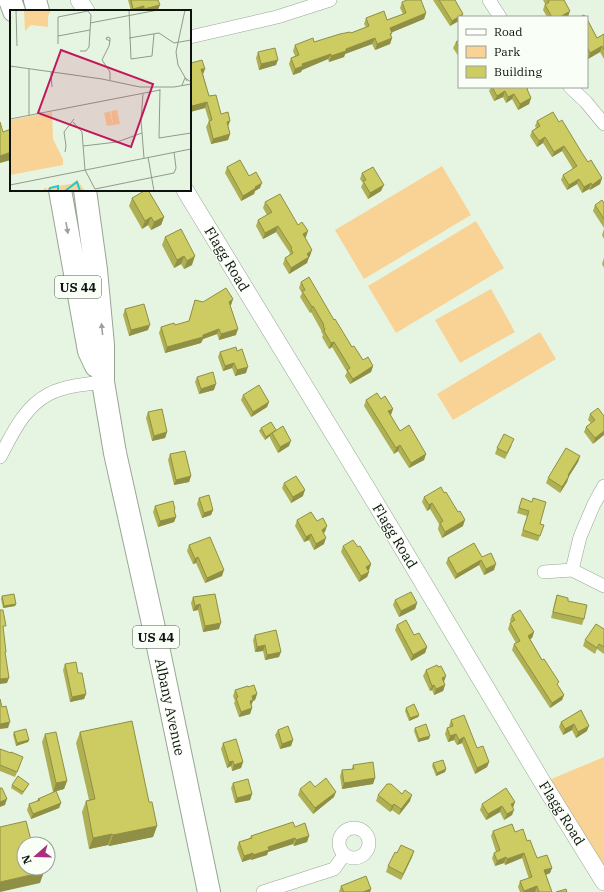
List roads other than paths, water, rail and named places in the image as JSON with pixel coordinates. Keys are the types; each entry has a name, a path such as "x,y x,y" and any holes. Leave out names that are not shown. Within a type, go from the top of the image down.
{"highway":[{"path":"10,0 14,10"},
{"path":"34,0 38,10"},
{"name":"Albany Avenue","path":"60,191 90,351 103,382"},
{"name":"Albany Avenue","path":"85,191 96,270 103,345 103,382 115,453 156,638 209,892"}],"street":[{"path":"79,0 85,10"},
{"path":"191,37 277,17 330,0"},
{"path":"489,0 499,16"},
{"path":"571,88 586,102 604,124"},
{"name":"Flagg Road","path":"186,191 604,882"},
{"path":"0,457 18,425 32,406 40,400 55,392 82,385 103,382"},
{"path":"572,570 580,537 594,504 604,486"},
{"path":"544,572 572,570 604,586"},
{"path":"263,892 334,869 344,855"}]}
